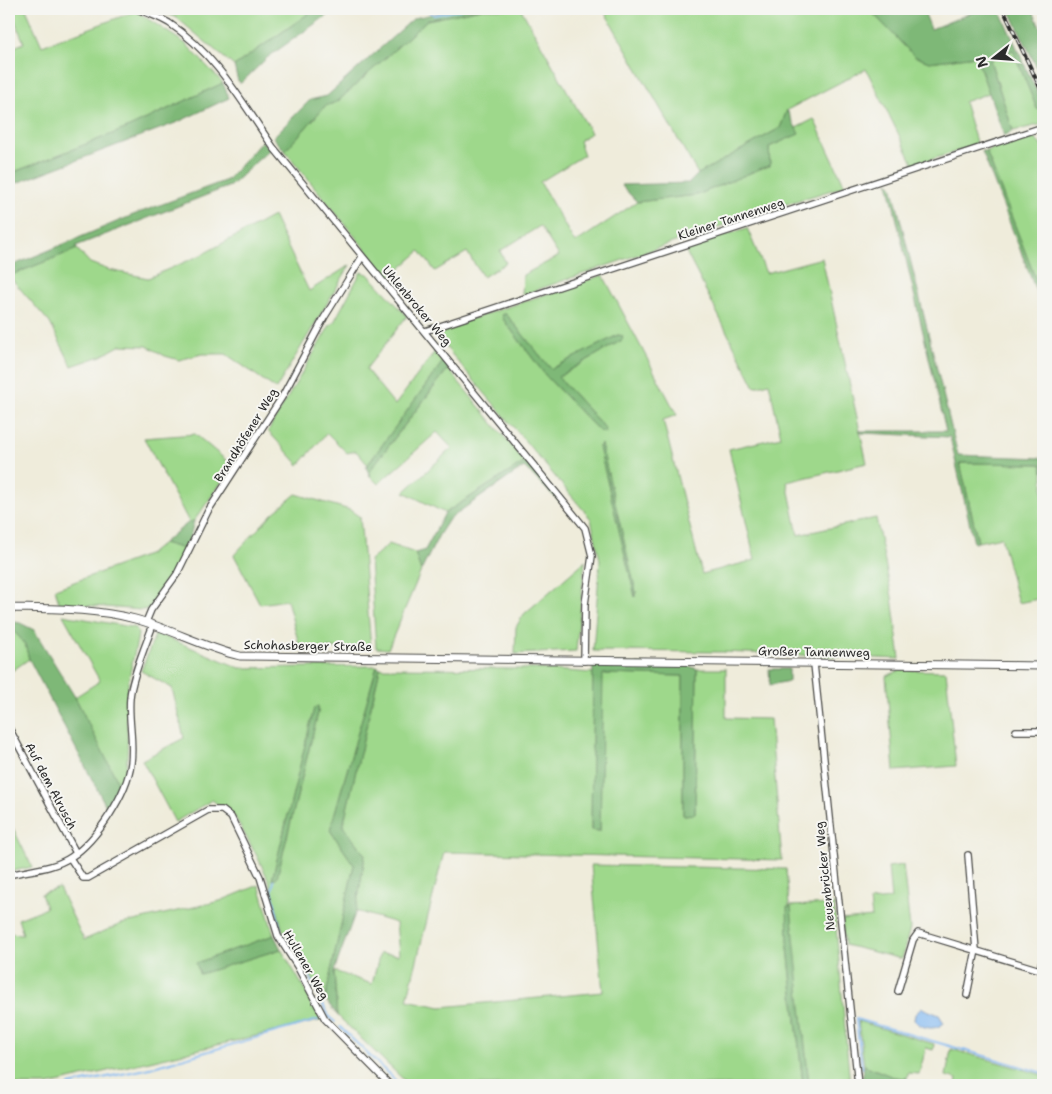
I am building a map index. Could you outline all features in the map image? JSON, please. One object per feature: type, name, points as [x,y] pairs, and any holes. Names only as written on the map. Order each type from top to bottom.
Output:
[{"type":"street","name":"Uhlenbroker Weg","points":[[137,9],[167,22],[206,54],[235,90],[273,147],[362,257],[425,330],[585,528],[592,556],[585,604],[584,661]]},
{"type":"street","name":"Kleiner Tannenweg","points":[[425,330],[1043,127]]},
{"type":"street","name":"Brandhöfener Weg","points":[[9,875],[58,863],[70,858],[107,817],[127,782],[132,762],[130,696],[151,610],[177,574],[208,511],[282,397],[324,318],[362,257]]},
{"type":"street","name":"Schohasberger Straße","points":[[9,608],[112,614],[149,624],[216,650],[240,656],[584,661]]},
{"type":"street","name":"Großer Tannenweg","points":[[584,661],[1043,666]]},
{"type":"street","name":"Neuenbrücker Weg","points":[[814,664],[858,1085]]},
{"type":"street","name":"Auf dem Alrusch","points":[[9,728],[76,853]]},
{"type":"street","points":[[1016,732],[1043,731]]},
{"type":"street","name":"Hullener Weg","points":[[70,858],[80,875],[83,878],[88,878],[208,810],[222,810],[231,817],[260,877],[278,936],[297,966],[325,1019],[390,1085]]},
{"type":"street","points":[[967,995],[976,950],[968,855]]},
{"type":"street","points":[[898,992],[913,940],[918,934],[1041,971],[1043,956]]},
{"type":"green space","points":[[26,9],[42,46],[136,11],[186,44],[223,83],[125,129],[9,174],[9,70],[11,69],[9,55],[13,53],[14,47],[24,43],[11,11]]},
{"type":"green space","points":[[152,9],[315,9],[234,66],[177,18]]},
{"type":"green space","points":[[315,9],[336,9],[268,57],[241,83],[238,81],[234,66]]},
{"type":"green space","points":[[456,9],[481,9],[427,20],[337,102],[325,106],[285,151],[273,137],[310,100],[327,96],[414,18]]},
{"type":"green space","points":[[481,9],[521,9],[591,133],[579,141],[584,155],[540,182],[575,243],[637,202],[697,195],[770,166],[769,147],[798,134],[796,128],[814,119],[845,186],[773,208],[522,295],[523,275],[559,256],[540,226],[500,251],[506,263],[483,277],[467,252],[435,271],[420,251],[389,278],[285,151],[325,106],[337,102],[427,20]]},
{"type":"green space","points":[[603,9],[869,9],[914,56],[929,62],[976,56],[989,93],[964,102],[977,145],[914,165],[866,69],[787,110],[780,128],[698,174]]},
{"type":"green space","points":[[869,9],[923,9],[931,29],[981,9],[999,9],[1043,105],[1043,111],[1037,109],[1013,50],[990,60],[1013,131],[1004,136],[976,56],[929,62],[914,56]]},
{"type":"green space","points":[[1009,9],[1032,9],[1043,33],[1043,81]]},
{"type":"green space","points":[[1013,50],[1037,109],[1043,111],[1043,124],[1013,131],[990,60]]},
{"type":"green space","points":[[223,83],[229,98],[178,122],[9,186],[9,174],[125,129]]},
{"type":"green space","points":[[787,110],[799,134],[769,147],[770,166],[697,195],[637,202],[621,185],[689,183],[698,174],[780,128]]},
{"type":"green space","points":[[1031,135],[1043,147],[1043,298],[986,151]]},
{"type":"green space","points":[[262,141],[270,149],[230,186],[76,246],[77,249],[9,276],[9,267],[133,215],[227,180]]},
{"type":"green space","points":[[982,151],[986,151],[1043,298],[1043,309]]},
{"type":"green space","points":[[888,182],[892,185],[958,455],[1043,458],[1043,472],[1041,464],[960,463],[978,542],[974,543],[950,437],[862,433],[859,431],[946,431]]},
{"type":"green space","points":[[273,216],[309,291],[350,265],[276,389],[226,354],[202,354],[179,360],[165,356],[147,346],[121,345],[101,356],[72,366],[50,323],[9,276],[77,249],[90,263],[109,270],[148,278],[201,255]]},
{"type":"green space","points":[[747,228],[766,273],[822,258],[867,463],[787,482],[798,535],[876,518],[892,597],[900,659],[722,652],[593,651],[600,560],[591,519],[433,332],[603,275],[677,415],[663,420],[702,574],[755,560],[729,449],[781,437],[769,383],[755,387],[684,248]],"holes":[[[503,314],[506,314],[551,369],[618,335],[623,336],[622,340],[558,377],[604,427],[605,432],[599,431],[546,376],[503,319]],[[601,444],[636,592],[635,596],[599,447]]]},
{"type":"green space","points":[[361,272],[368,274],[407,316],[366,369],[395,405],[436,350],[444,360],[368,465],[356,451],[347,453],[327,433],[299,465],[268,431],[330,325],[334,322]]},
{"type":"green space","points":[[502,314],[506,314],[551,369],[618,335],[623,336],[622,340],[558,377],[604,427],[606,433],[599,431],[546,376],[503,319]]},
{"type":"green space","points":[[444,360],[450,366],[371,469],[370,476],[366,467]]},
{"type":"green space","points":[[448,369],[525,462],[445,513],[404,492],[452,448],[437,432],[378,484],[370,476],[371,469]]},
{"type":"green space","points":[[195,434],[233,466],[194,521],[189,522],[144,438]]},
{"type":"green space","points":[[601,444],[636,592],[635,597],[599,447]]},
{"type":"green space","points":[[525,462],[531,462],[568,510],[524,467],[450,518],[421,571],[415,553],[425,550],[445,513]]},
{"type":"green space","points":[[960,463],[1041,464],[1043,472],[1043,614],[1041,615],[1038,599],[1018,603],[1001,537],[978,542]]},
{"type":"green space","points":[[296,494],[350,510],[360,517],[371,648],[300,648],[287,600],[260,604],[234,555],[272,514]]},
{"type":"green space","points":[[194,521],[187,550],[163,543],[189,522]]},
{"type":"green space","points":[[163,543],[187,550],[149,609],[141,610],[59,603],[55,589],[150,554]]},
{"type":"green space","points":[[389,544],[415,553],[421,571],[388,649],[376,648],[370,560]]},
{"type":"green space","points":[[585,561],[576,651],[515,654],[516,627],[524,614]]},
{"type":"green space","points":[[63,615],[136,628],[138,634],[126,706],[128,742],[126,766],[124,776],[119,785],[75,697],[100,681]]},
{"type":"green space","points":[[9,621],[20,623],[34,630],[75,697],[119,784],[124,779],[107,808],[29,659],[25,644],[15,632],[9,633]]},
{"type":"green space","points":[[15,632],[25,644],[29,659],[9,673],[9,633]]},
{"type":"green space","points":[[156,633],[240,668],[377,666],[330,830],[354,865],[325,999],[282,928],[269,881],[235,817],[212,800],[175,822],[142,760],[184,738],[172,688],[141,671]],"holes":[[[318,706],[318,713],[277,877],[272,880],[314,709]]]},
{"type":"green space","points":[[593,663],[689,666],[697,669],[695,814],[683,815],[683,676],[603,674],[600,831],[591,830]]},
{"type":"green space","points":[[377,666],[380,668],[343,826],[365,855],[356,911],[334,971],[337,1015],[325,999],[354,865],[330,830]]},
{"type":"green space","points":[[380,668],[540,669],[593,673],[591,830],[600,831],[602,674],[683,676],[683,815],[695,814],[697,669],[726,669],[726,718],[770,719],[782,860],[444,852],[407,1000],[441,1007],[603,992],[591,865],[786,869],[789,906],[834,904],[850,1085],[809,1085],[790,907],[788,948],[803,1085],[409,1085],[337,1015],[334,971],[372,984],[380,953],[399,955],[396,923],[356,911],[365,855],[343,826]]},
{"type":"green space","points":[[769,669],[789,669],[789,681],[770,685]]},
{"type":"green space","points":[[901,670],[946,671],[956,766],[894,771],[886,676]]},
{"type":"green space","points":[[318,706],[318,713],[277,877],[272,880],[314,708]]},
{"type":"green space","points":[[9,820],[32,867],[9,872]]},
{"type":"green space","points":[[903,865],[910,928],[902,959],[845,945],[842,920],[872,917],[870,901],[891,899],[888,867]]},
{"type":"green space","points":[[259,885],[274,935],[197,963],[199,974],[281,949],[323,1020],[48,1085],[9,1085],[9,933],[23,934],[18,919],[46,908],[41,894],[59,888],[84,940],[121,924],[220,901]]},
{"type":"green space","points":[[787,907],[791,907],[809,1085],[803,1084],[788,948]]},
{"type":"green space","points":[[274,935],[281,949],[200,974],[196,963]]},
{"type":"green space","points":[[858,1021],[934,1044],[933,1050],[926,1048],[919,1074],[908,1073],[907,1078],[893,1077],[864,1065]]},
{"type":"green space","points":[[951,1049],[1043,1075],[1043,1085],[956,1085],[957,1079],[946,1076]]},
{"type":"green space","points":[[864,1065],[893,1077],[907,1078],[905,1085],[862,1084]]},
{"type":"water","points":[[922,1008],[939,1015],[944,1023],[937,1027],[929,1028],[917,1023],[914,1020],[915,1014]]},
{"type":"waterway","points":[[426,9],[434,15],[462,9]]},
{"type":"waterway","points":[[274,881],[272,890],[281,934],[302,962],[329,1017],[335,1022]]},
{"type":"waterway","points":[[862,1068],[856,1019],[1043,1073]]},
{"type":"waterway","points":[[69,1085],[146,1069],[318,1020]]},
{"type":"waterway","points":[[340,1027],[400,1085]]},
{"type":"railway","points":[[1003,9],[1043,94]]}]
